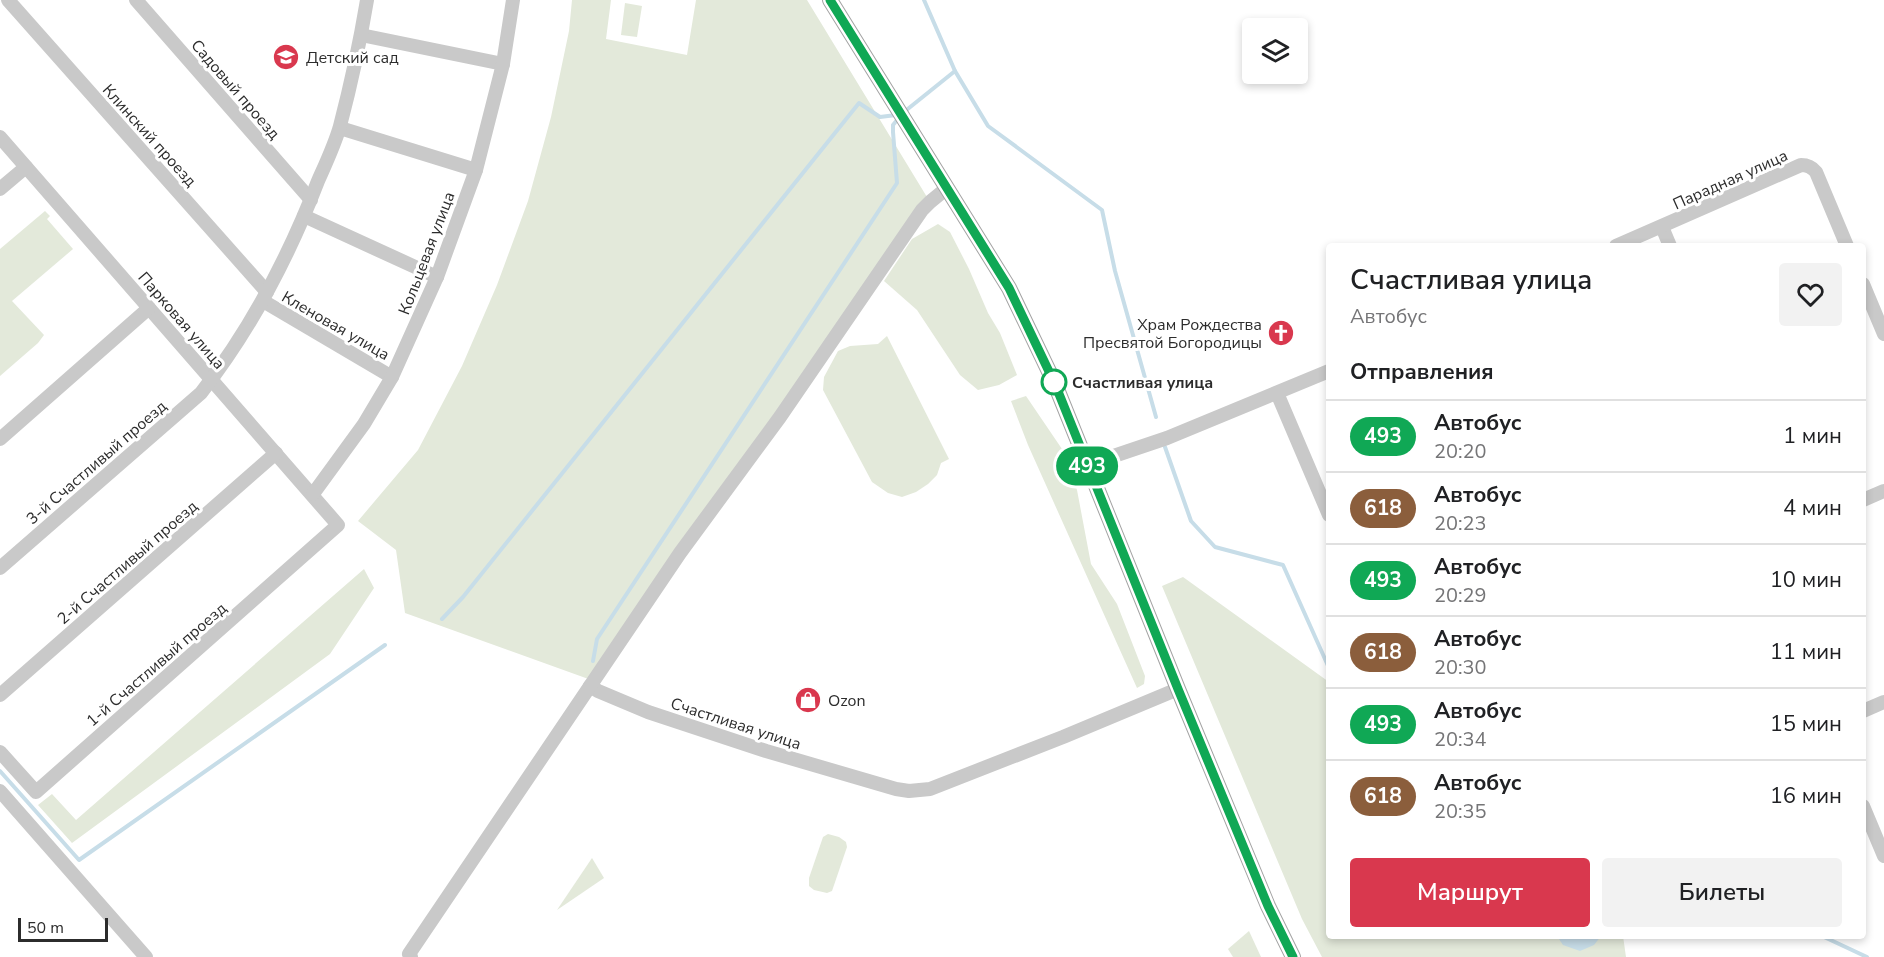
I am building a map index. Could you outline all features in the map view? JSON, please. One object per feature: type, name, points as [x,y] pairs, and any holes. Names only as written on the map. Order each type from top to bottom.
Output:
[{"type":"main road","points":[[830,0],[1009,288],[1055,384],[1268,906],[1293,957]]},
{"type":"street","name":"Клинский проезд","points":[[8,0],[265,297]]},
{"type":"street","name":"Садовый проезд","points":[[136,0],[311,200]]},
{"type":"street","name":"Кленовая улица","points":[[212,378],[265,297],[311,200],[340,128],[367,0]]},
{"type":"street","name":"Кольцевая улица","points":[[313,494],[364,424],[392,377],[437,277],[476,170],[503,64],[513,0]]},
{"type":"street","points":[[361,35],[503,64]]},
{"type":"street","points":[[340,128],[476,170]]},
{"type":"street","name":"Парковая улица","points":[[0,137],[339,525]]},
{"type":"street","name":"Парадная улица","points":[[1623,243],[1801,165],[1811,167],[1816,172],[1846,243]]},
{"type":"street","points":[[0,189],[26,166]]},
{"type":"street","points":[[409,956],[680,552],[780,417],[922,210],[947,188]]},
{"type":"street","points":[[304,216],[437,277]]},
{"type":"street","points":[[1662,227],[1669,243]]},
{"type":"street","points":[[1866,291],[1884,334]]},
{"type":"street","name":"Кленовая улица","points":[[265,297],[392,377]]},
{"type":"street","points":[[0,440],[149,308]]},
{"type":"street","points":[[1087,465],[1167,438],[1326,372]]},
{"type":"street","name":"3-й Счастливый проезд","points":[[0,568],[201,393],[212,378]]},
{"type":"street","points":[[1277,393],[1326,508]]},
{"type":"street","name":"2-й Счастливый проезд","points":[[0,695],[276,453]]},
{"type":"street","points":[[1866,499],[1884,491]]},
{"type":"street","name":"1-й Счастливый проезд","points":[[0,752],[36,792],[339,525]]},
{"type":"street","name":"Счастливая улица","points":[[590,686],[648,711],[749,746],[909,791],[930,789],[1126,712],[1178,689]]},
{"type":"street","points":[[1866,710],[1884,702]]},
{"type":"street","points":[[0,791],[146,957]]},
{"type":"street","points":[[1866,813],[1884,856]]},
{"type":"green space","points":[[572,0],[611,0],[606,39],[687,55],[696,0],[807,0],[930,202],[594,681],[405,613],[396,550],[358,521],[418,450],[462,366],[497,285],[528,201],[551,117],[569,31]]},
{"type":"green space","points":[[625,3],[642,6],[637,37],[621,35]]},
{"type":"green space","points":[[45,211],[50,216],[47,219],[73,249],[12,301],[44,335],[0,376],[0,249]]},
{"type":"green space","points":[[938,224],[950,232],[988,313],[1000,333],[1017,375],[999,385],[978,390],[960,375],[917,310],[884,281],[912,239]]},
{"type":"green space","points":[[887,336],[949,459],[941,463],[937,475],[928,484],[902,497],[888,493],[872,482],[823,390],[824,377],[838,351],[850,346],[878,344]]},
{"type":"green space","points":[[1026,396],[1062,449],[1077,490],[1091,564],[1117,604],[1145,676],[1144,684],[1137,688],[1028,445],[1011,401]]},
{"type":"green space","points":[[364,569],[374,588],[330,654],[72,843],[38,805],[52,794],[76,820]]},
{"type":"green space","points":[[1183,577],[1326,680],[1326,939],[1623,939],[1626,957],[1322,957],[1302,919],[1162,586]]},
{"type":"green space","points":[[828,834],[839,837],[846,842],[847,847],[832,891],[827,893],[814,890],[809,886],[809,878],[823,837]]},
{"type":"green space","points":[[592,858],[604,878],[557,910]]},
{"type":"green space","points":[[1249,931],[1261,957],[1233,957],[1228,949]]},
{"type":"water","points":[[1559,939],[1599,939],[1594,945],[1580,951],[1563,945]]},
{"type":"waterway","points":[[924,0],[955,71],[988,126],[1102,210],[1115,271],[1156,417]]},
{"type":"waterway","points":[[904,112],[955,71]]},
{"type":"waterway","points":[[442,619],[463,597],[859,103],[880,117],[896,115]]},
{"type":"waterway","points":[[593,661],[597,639],[897,183],[893,132],[893,125],[897,120]]},
{"type":"waterway","points":[[1165,447],[1191,521],[1215,547],[1283,565],[1326,661]]},
{"type":"waterway","points":[[0,771],[79,860],[385,645]]},
{"type":"waterway","points":[[1828,939],[1867,957]]},
{"type":"bus line","name":"493","points":[[830,0],[1009,288],[1055,384],[1268,906],[1293,957]]},
{"type":"place","name":"Детский сад","points":[[286,57]]},
{"type":"place","name":"Храм Рождества Пресвятой Богородицы","points":[[1281,333]]},
{"type":"place","name":"Счастливая улица","points":[[1054,382]]},
{"type":"place","name":"Ozon","points":[[808,700]]}]
